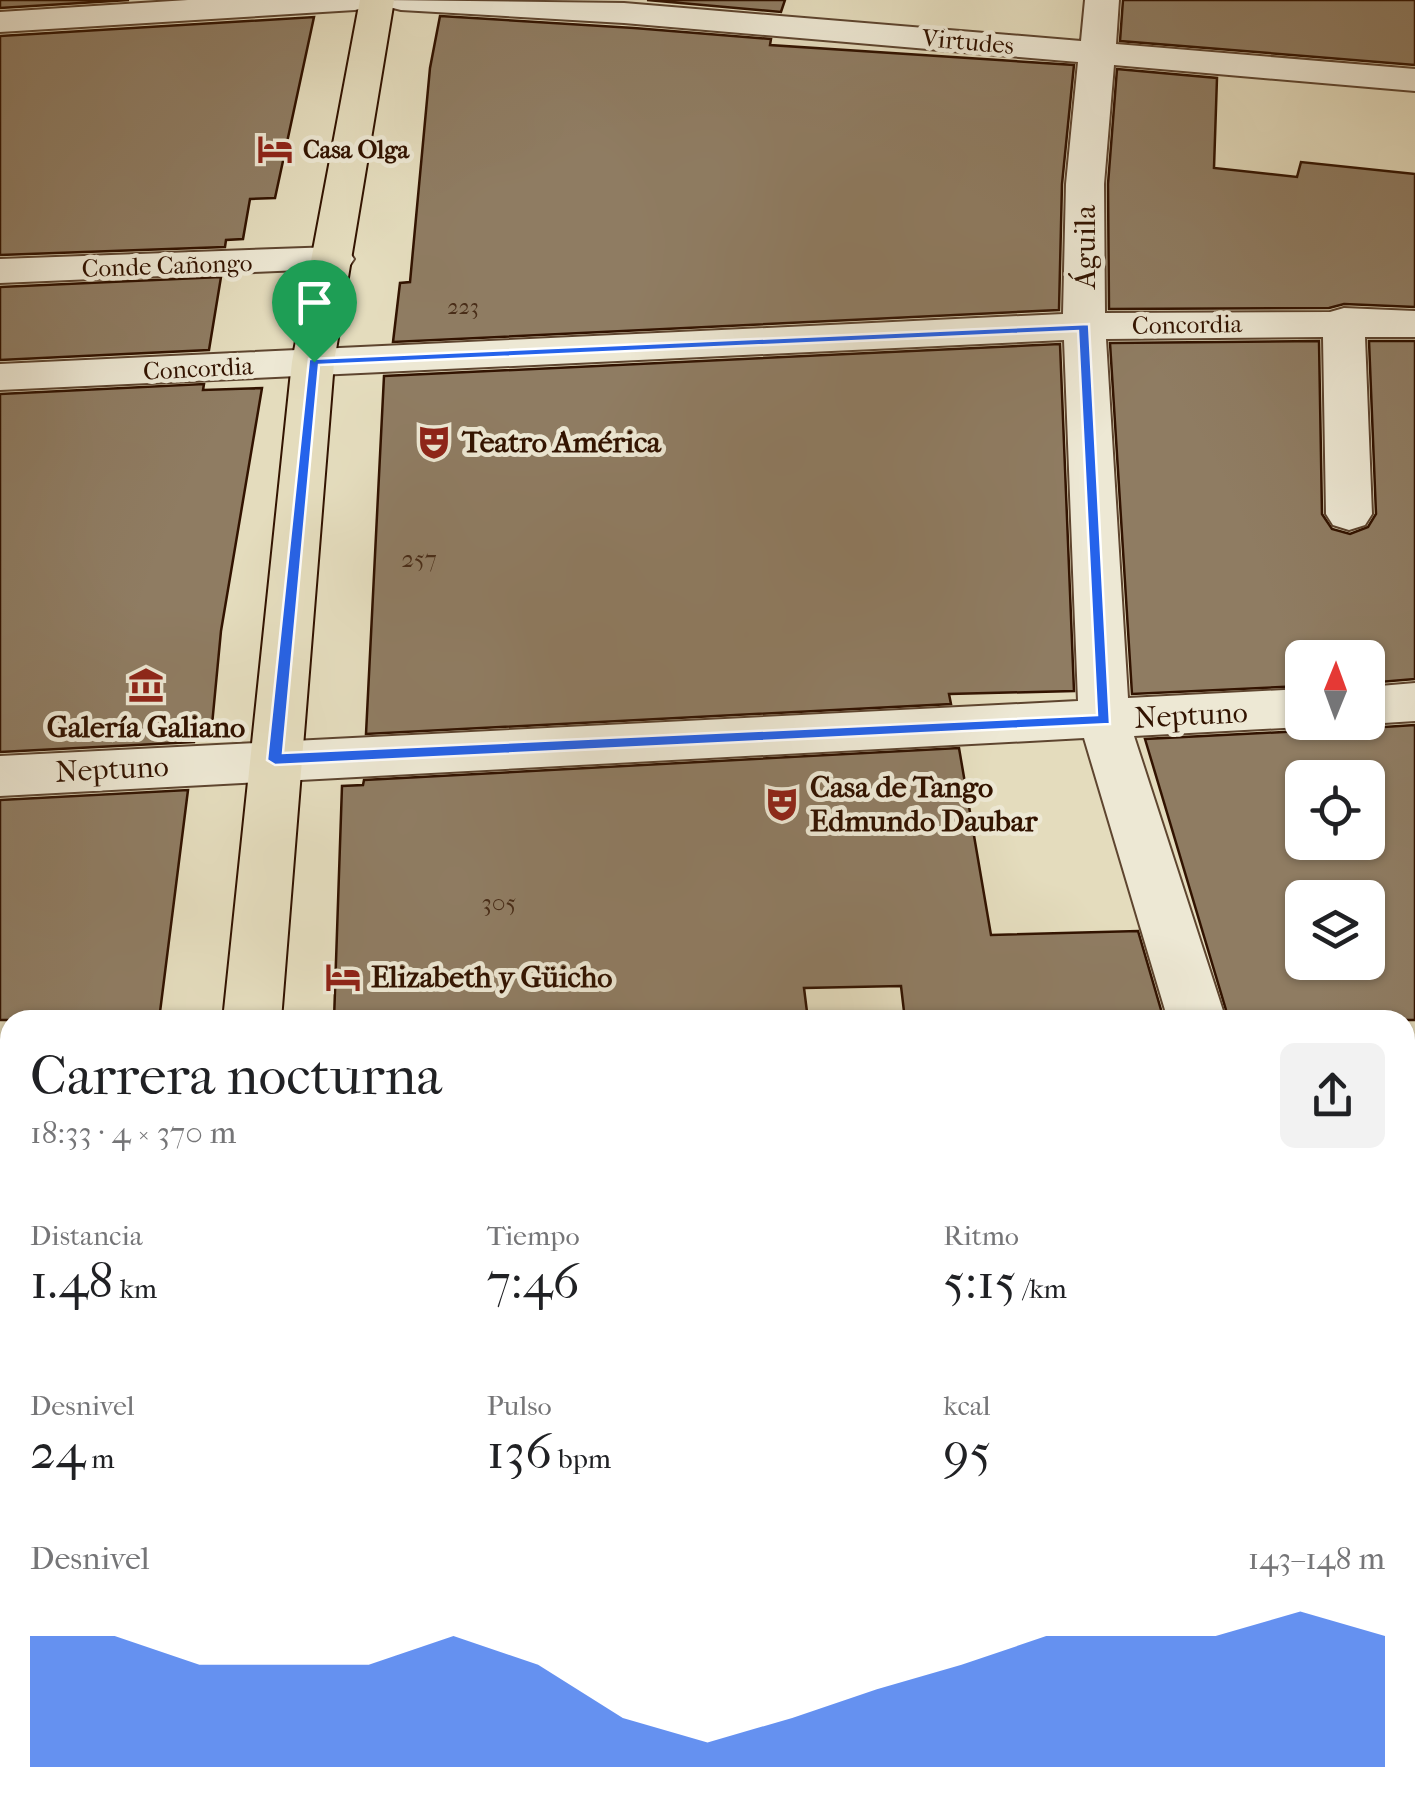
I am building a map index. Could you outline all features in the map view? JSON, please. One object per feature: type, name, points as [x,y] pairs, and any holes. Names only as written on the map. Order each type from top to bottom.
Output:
[{"type":"main road","points":[[253,1010],[314,362],[377,0]]},
{"type":"street","points":[[0,22],[355,0]]},
{"type":"street","name":"Virtudes","points":[[401,0],[802,14],[1100,51],[1415,80]]},
{"type":"street","name":"Águila","points":[[1102,0],[1085,184],[1084,326],[1104,720],[1194,1010]]},
{"type":"street","name":"Conde Cañongo","points":[[0,271],[334,258]]},
{"type":"street","points":[[1344,321],[1349,514]]},
{"type":"street","name":"Concordia","points":[[0,377],[1084,326],[1344,321],[1415,324]]},
{"type":"street","points":[[1385,703],[1415,702]]},
{"type":"street","name":"Neptuno","points":[[0,776],[1285,709]]},
{"type":"building","points":[[0,0],[129,0],[0,8]]},
{"type":"building","points":[[647,0],[785,0],[781,12]]},
{"type":"building","points":[[1123,0],[1415,0],[1415,65],[1120,41]]},
{"type":"building","points":[[440,16],[771,39],[770,45],[1074,65],[1062,184],[1059,310],[393,342],[400,283],[410,282],[430,68]]},
{"type":"building","points":[[314,17],[275,198],[250,199],[243,239],[226,240],[225,247],[0,255],[0,36]]},
{"type":"building","points":[[1117,69],[1217,78],[1214,168],[1297,177],[1301,162],[1415,174],[1415,307],[1344,304],[1329,308],[1109,309],[1108,184]]},
{"type":"building","points":[[221,277],[209,350],[0,360],[0,287]]},
{"type":"building","points":[[1319,341],[1322,514],[1332,529],[1350,534],[1368,527],[1376,514],[1369,341],[1415,341],[1415,679],[1385,682],[1385,640],[1285,640],[1285,687],[1132,694],[1110,343]]},
{"type":"building","points":[[1060,344],[1074,691],[949,694],[951,704],[366,734],[384,376]]},
{"type":"building","points":[[204,384],[203,390],[262,388],[221,631],[212,725],[196,726],[194,742],[0,752],[0,394]]},
{"type":"building","points":[[1415,725],[1415,1010],[1226,1010],[1145,739],[1285,732],[1285,740],[1385,740],[1385,727]]},
{"type":"building","points":[[959,748],[991,935],[1138,931],[1161,1010],[904,1010],[901,986],[804,988],[807,1010],[334,1010],[342,786],[363,785],[364,780]]},
{"type":"building","points":[[188,790],[160,1010],[0,1010],[0,800]]},
{"type":"place","name":"Casa Olga","points":[[275,149]]},
{"type":"place","name":"Teatro América","points":[[434,442]]},
{"type":"place","name":"Galería Galiano","points":[[146,685]]},
{"type":"place","name":"Casa de Tango Edmundo Daubar","points":[[782,804]]},
{"type":"place","name":"Elizabeth y Güicho","points":[[343,977]]},
{"type":"route","points":[[1084,326],[1104,720],[275,760],[314,362],[1084,326]]}]
